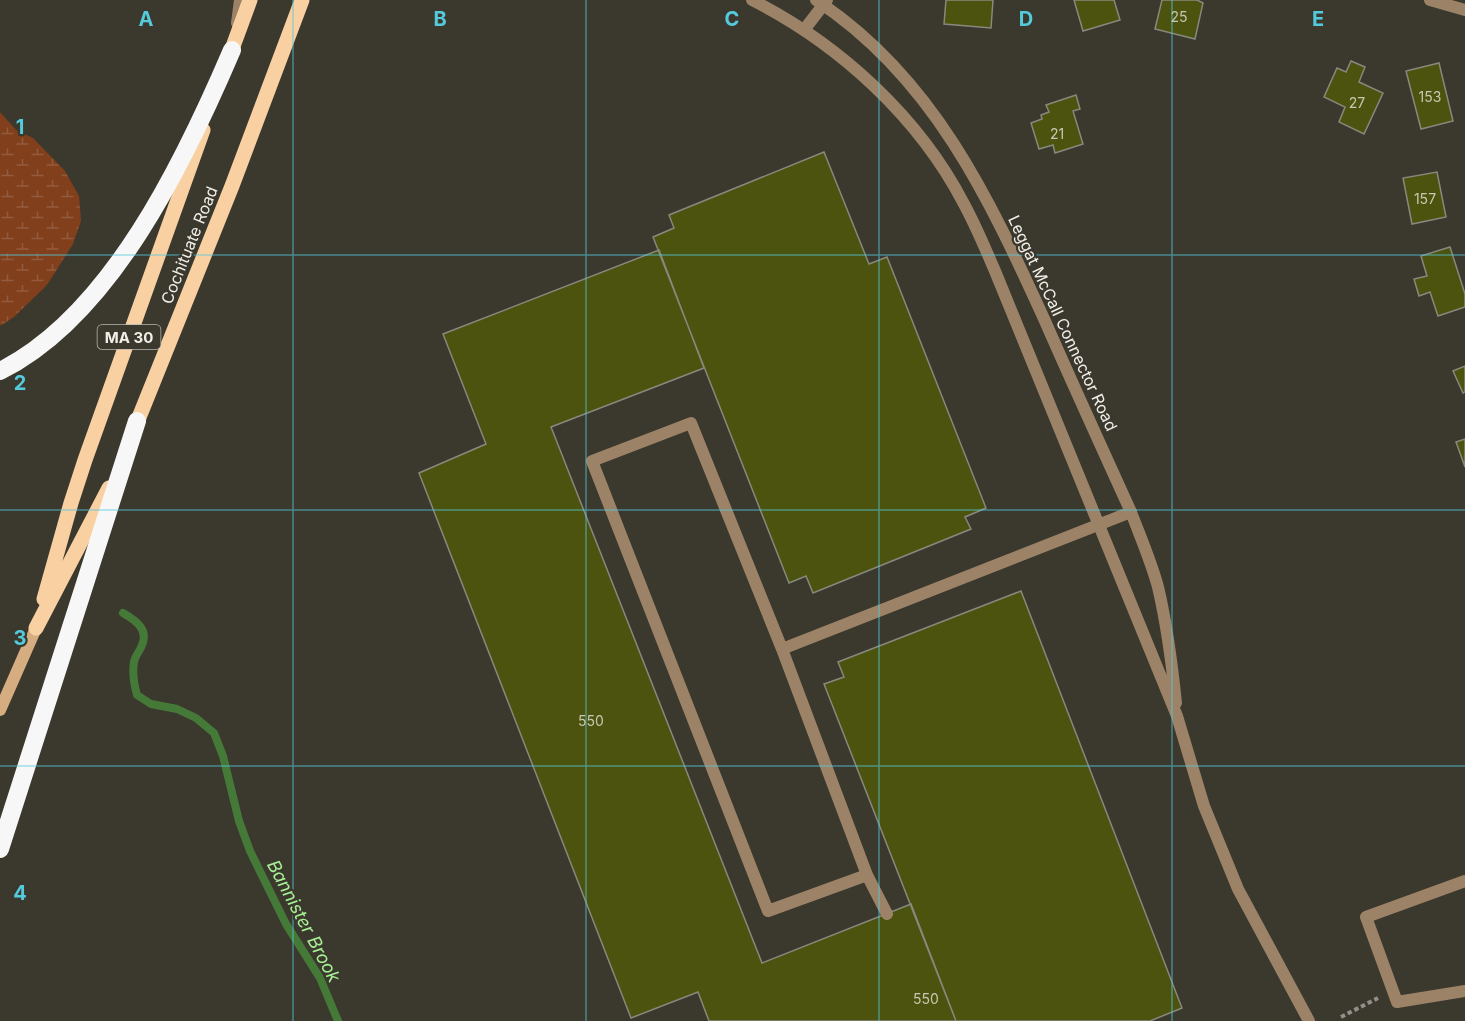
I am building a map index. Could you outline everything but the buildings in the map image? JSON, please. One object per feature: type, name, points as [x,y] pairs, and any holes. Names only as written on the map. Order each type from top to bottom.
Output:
[{"type":"highway","points":[[0,371],[34,351],[60,331],[85,306],[112,271],[139,231],[174,170],[200,122],[232,50]]},
{"type":"highway","points":[[0,849],[137,422]]},
{"type":"main road","name":"Cochituate Road","points":[[36,628],[65,522],[85,460],[250,0]]},
{"type":"main road","name":"Cochituate Road","points":[[0,710],[36,628],[100,506],[137,422],[239,167],[302,0]]},
{"type":"street","points":[[232,50],[240,0]]},
{"type":"street","name":"Leggat McCall Connector Road","points":[[752,0],[804,30],[837,54],[886,99],[928,148],[964,202],[995,271],[1177,716],[1204,806],[1238,889],[1309,1021]]},
{"type":"street","points":[[1430,0],[1465,10]]},
{"type":"street","points":[[804,30],[822,2]]},
{"type":"street","name":"Leggat McCall Connector Road","points":[[822,2],[850,24],[896,68],[939,119],[962,155],[1010,245],[1131,512],[1157,585],[1171,657],[1177,716]]},
{"type":"street","points":[[867,875],[768,911],[592,461],[690,423],[782,649],[867,875],[887,914]]},
{"type":"street","points":[[782,649],[1131,512]]},
{"type":"street","points":[[1465,881],[1366,917],[1397,1002],[1465,991]]},
{"type":"path","points":[[1341,1017],[1362,1004]]},
{"type":"green space","points":[[0,112],[16,130],[33,138],[65,171],[79,196],[81,221],[73,244],[47,285],[14,317],[0,326]]},
{"type":"waterway","name":"Bannister Brook","points":[[123,613],[136,622],[144,634],[133,666],[137,695],[151,704],[177,709],[196,718],[214,733],[223,756],[239,821],[250,851],[286,924],[320,978],[338,1021]]}]
